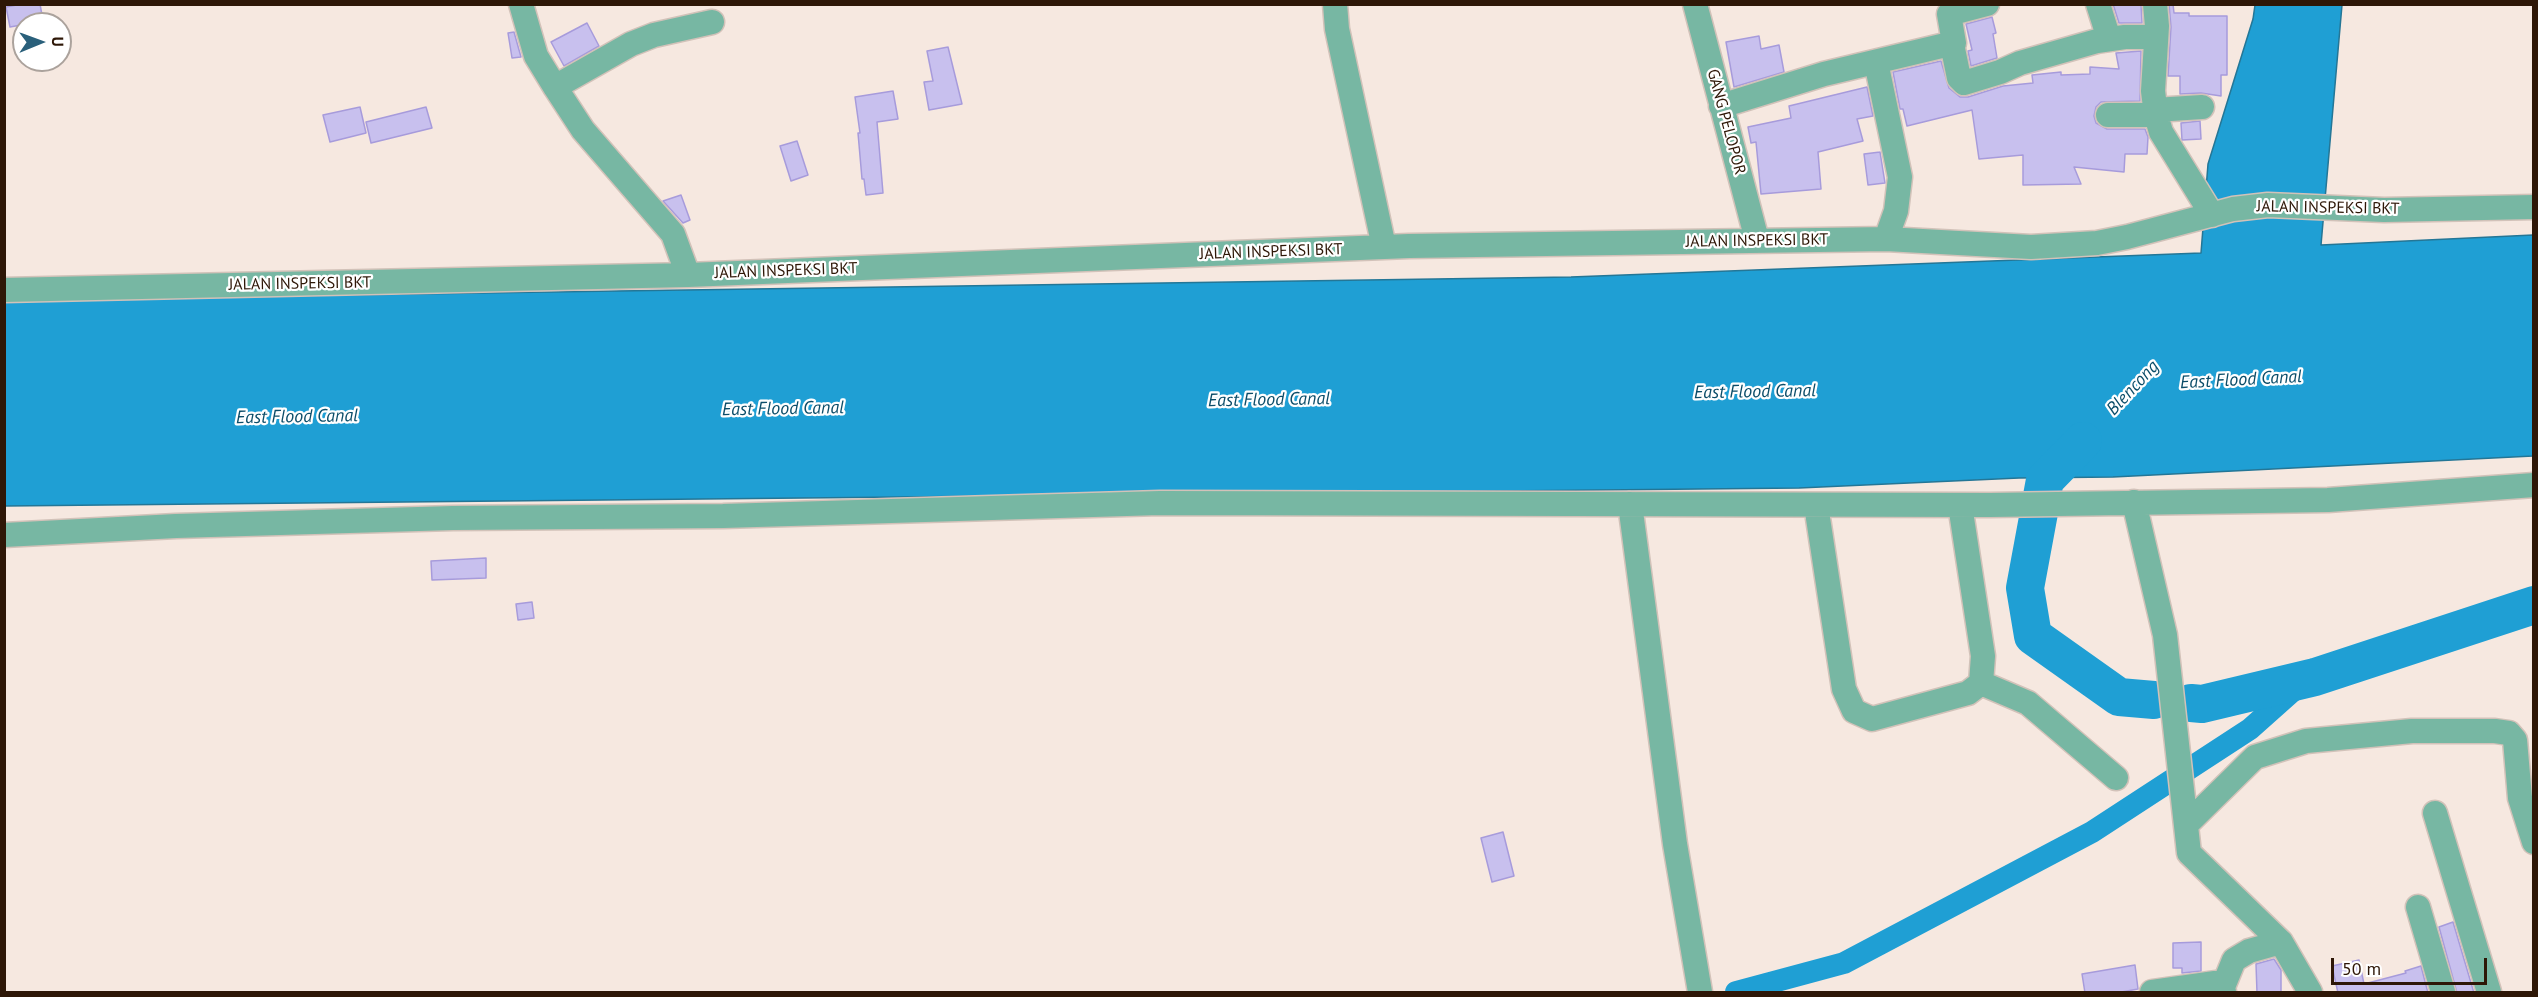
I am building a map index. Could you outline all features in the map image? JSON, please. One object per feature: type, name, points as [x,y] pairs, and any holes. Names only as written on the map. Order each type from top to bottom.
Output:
[{"type":"street","points":[[521,4],[536,56],[555,87],[583,130],[673,234],[688,275]]},
{"type":"street","points":[[1335,4],[1337,29],[1384,247]]},
{"type":"street","name":"GANG PELOPOR","points":[[1695,4],[1757,240]]},
{"type":"street","points":[[1987,4],[1949,14],[1959,78],[1964,83],[2020,63],[2109,39],[2156,37]]},
{"type":"street","points":[[2098,4],[2109,39]]},
{"type":"street","points":[[2155,4],[2156,37],[2152,91],[2161,132],[2212,214]]},
{"type":"street","points":[[555,87],[631,44],[654,35],[712,22]]},
{"type":"street","points":[[1721,106],[1824,74],[1952,44]]},
{"type":"street","points":[[1876,62],[1900,177],[1896,211],[1886,239]]},
{"type":"street","points":[[2108,116],[2202,107]]},
{"type":"street","name":"JALAN INSPEKSI BKT","points":[[4,290],[688,275],[1384,247],[1886,239],[2031,247],[2097,243],[2212,214],[2268,205],[2384,210],[2534,207]]},
{"type":"street","points":[[4,535],[176,526],[429,518],[723,516],[1160,503],[1990,505],[2328,500],[2534,484]]},
{"type":"street","points":[[2123,502],[2165,635],[2189,853],[2281,942],[2310,993]]},
{"type":"street","points":[[1630,504],[1675,844],[1700,989]]},
{"type":"street","points":[[1816,505],[1844,689],[1854,711],[1872,719],[1968,693],[1981,683],[1983,656],[1960,505]]},
{"type":"street","points":[[1981,683],[2028,703],[2116,778]]},
{"type":"street","points":[[2186,825],[2255,757],[2306,741],[2412,730],[2495,731],[2509,733],[2515,740],[2520,798],[2534,842]]},
{"type":"street","points":[[2435,813],[2489,993]]},
{"type":"street","points":[[2418,907],[2443,993]]},
{"type":"street","points":[[2152,993],[2215,983],[2224,990],[2234,960],[2249,951],[2281,942]]},
{"type":"water","name":"East Flood Canal","points":[[2255,5],[2342,5],[2321,245],[2533,235],[2533,456],[2113,477],[2019,478],[1799,488],[5,506],[4,300],[1571,277],[2201,253],[2208,164],[2253,19]]},
{"type":"building","points":[[40,4],[41,12],[12,12],[12,27],[10,27],[6,7]]},
{"type":"building","points":[[2113,4],[2141,4],[2142,23],[2119,23]]},
{"type":"building","points":[[2169,4],[2173,4],[2174,13],[2189,13],[2189,16],[2227,16],[2227,75],[2221,75],[2221,96],[2201,93],[2180,94],[2180,76],[2168,76],[2171,27]]},
{"type":"building","points":[[1992,17],[1996,33],[1993,34],[1997,58],[1971,66],[1968,51],[1972,50],[1966,24]]},
{"type":"building","points":[[587,23],[599,46],[564,66],[551,42]]},
{"type":"building","points":[[514,32],[521,57],[512,58],[508,33]]},
{"type":"building","points":[[1759,36],[1761,49],[1779,45],[1784,72],[1734,87],[1726,42]]},
{"type":"building","points":[[948,47],[962,104],[929,110],[924,82],[933,81],[927,51]]},
{"type":"building","points":[[2141,51],[2140,101],[2101,102],[2096,107],[2094,116],[2096,123],[2107,129],[2145,129],[2148,137],[2147,154],[2125,154],[2124,172],[2074,167],[2081,184],[2023,185],[2023,155],[1979,159],[1972,110],[1907,126],[1903,109],[1900,109],[1893,72],[1941,61],[1949,88],[1960,97],[1968,97],[2003,86],[2033,83],[2032,75],[2061,72],[2061,75],[2090,74],[2090,67],[2119,69],[2116,53]]},
{"type":"building","points":[[1867,87],[1873,116],[1857,119],[1863,141],[1818,152],[1821,189],[1761,194],[1756,142],[1751,143],[1748,127],[1791,118],[1789,106]]},
{"type":"building","points":[[893,91],[898,119],[877,122],[883,193],[866,195],[864,179],[862,179],[858,133],[860,133],[855,97]]},
{"type":"building","points":[[360,107],[366,133],[330,142],[323,115]]},
{"type":"building","points":[[426,107],[432,128],[371,143],[366,122]]},
{"type":"building","points":[[2200,121],[2201,139],[2182,140],[2181,123]]},
{"type":"building","points":[[797,141],[808,175],[791,181],[780,146]]},
{"type":"building","points":[[1880,152],[1885,183],[1868,185],[1864,154]]},
{"type":"building","points":[[681,195],[690,220],[683,223],[663,201]]},
{"type":"building","points":[[486,558],[486,578],[432,580],[431,561]]},
{"type":"building","points":[[532,602],[534,618],[518,620],[516,604]]},
{"type":"building","points":[[1503,832],[1514,876],[1492,882],[1481,838]]},
{"type":"building","points":[[2453,922],[2474,993],[2457,993],[2439,927]]},
{"type":"building","points":[[2201,942],[2201,971],[2182,973],[2182,968],[2173,968],[2173,943]]},
{"type":"building","points":[[2274,959],[2281,970],[2281,993],[2257,993],[2256,964]]},
{"type":"building","points":[[2359,960],[2364,984],[2406,973],[2405,971],[2421,966],[2428,993],[2338,993],[2332,966]]},
{"type":"building","points":[[2135,965],[2138,989],[2116,993],[2085,993],[2082,974]]},
{"type":"waterway","name":"Blencong","points":[[2083,441],[2045,480],[2025,588],[2033,636],[2119,697],[2154,700]]},
{"type":"waterway","name":"Blencong","points":[[2191,703],[2202,704],[2315,677],[2534,605]]},
{"type":"waterway","points":[[1736,992],[1844,963],[2092,832],[2250,729],[2305,680]]}]
